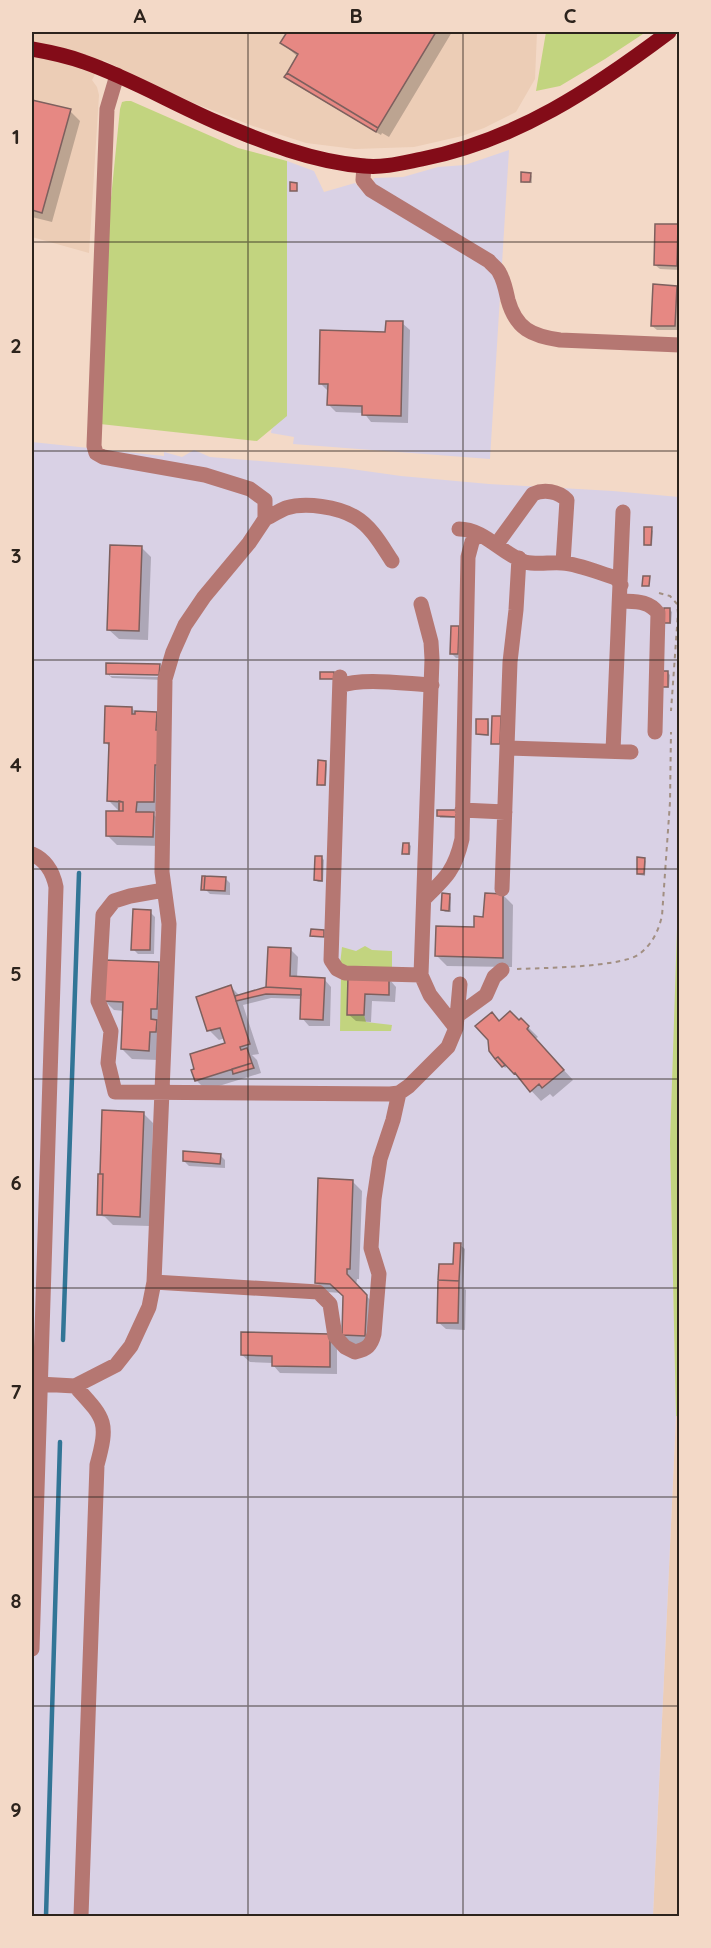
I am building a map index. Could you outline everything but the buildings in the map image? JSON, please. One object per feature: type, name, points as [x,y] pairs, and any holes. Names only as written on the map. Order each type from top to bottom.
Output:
[{"type":"main road","points":[[32,49],[82,61],[260,140],[331,162],[388,166],[471,147],[518,129],[588,89],[669,32]]},
{"type":"street","points":[[117,75],[107,109],[94,446],[96,453],[103,457],[205,475],[250,489],[266,500],[265,519]]},
{"type":"street","points":[[364,166],[363,180],[371,189],[489,261],[499,272],[511,312],[519,324],[530,333],[560,340],[680,345]]},
{"type":"street","points":[[496,545],[533,494],[555,492],[567,500],[563,563]]},
{"type":"street","points":[[39,1384],[75,1386],[116,1365],[131,1346],[149,1307],[154,1282],[170,924],[162,872],[165,679],[173,652],[185,625],[204,597],[249,543],[265,519],[286,508],[326,507],[356,518],[375,535],[392,561]]},
{"type":"street","points":[[614,752],[623,512]]},
{"type":"street","points":[[459,529],[467,529],[477,534],[525,562],[563,563],[616,578],[621,585]]},
{"type":"street","points":[[424,899],[446,878],[457,860],[462,839],[468,557],[477,534]]},
{"type":"street","points":[[502,889],[510,662],[519,558]]},
{"type":"street","points":[[620,601],[644,602],[658,613],[655,732]]},
{"type":"street","points":[[421,604],[430,642],[432,685],[421,975],[430,995],[457,1022]]},
{"type":"street","points":[[421,975],[345,973],[337,969],[331,960],[340,681],[432,685]]},
{"type":"street","points":[[508,748],[631,752]]},
{"type":"street","points":[[462,810],[505,812]]},
{"type":"street","points":[[32,1649],[39,1384],[36,1322],[56,887],[54,875],[35,856]]},
{"type":"street","points":[[165,890],[114,901],[103,915],[98,1001],[111,1031],[108,1063],[115,1092],[399,1093],[448,1047],[457,1022],[460,984]]},
{"type":"street","points":[[457,1022],[486,995],[494,977],[502,970]]},
{"type":"street","points":[[154,1282],[318,1292],[330,1304],[335,1336],[345,1347],[355,1352],[367,1349],[374,1334],[379,1274],[371,1248],[375,1191],[380,1159],[399,1093]]},
{"type":"street","points":[[75,1386],[104,1423],[104,1439],[97,1465],[81,1917]]},
{"type":"path","points":[[644,602],[650,595],[661,593],[670,596],[676,604],[678,613],[671,717]]},
{"type":"path","points":[[502,970],[620,962],[636,956],[648,946],[659,931],[670,802],[671,726]]},
{"type":"shaded area","points":[[32,32],[537,32],[535,79],[516,112],[484,128],[462,136],[414,147],[355,149],[306,143],[253,126],[191,102],[103,60],[92,80],[99,95],[89,253],[32,237]]},
{"type":"shaded area","points":[[509,150],[490,459],[293,444],[294,437],[271,433],[272,427],[287,415],[287,161],[314,171],[324,192],[355,183],[366,195],[371,189],[374,178],[403,177],[438,167],[465,165]]},
{"type":"shaded area","points":[[32,442],[164,456],[164,452],[182,457],[194,450],[210,457],[344,468],[401,476],[679,497],[680,868],[670,1143],[676,1416],[653,1916],[32,1916]]},
{"type":"shaded area","points":[[676,1416],[680,1417],[680,1916],[653,1916]]},
{"type":"green space","points":[[546,32],[646,32],[560,86],[536,91]]},
{"type":"green space","points":[[131,101],[238,148],[287,161],[287,416],[257,441],[100,424],[108,228],[120,109],[122,102]]},
{"type":"green space","points":[[679,868],[679,1417],[676,1416],[670,1143]]},
{"type":"green space","points":[[365,946],[372,950],[392,951],[392,970],[350,970],[340,964],[342,947],[356,951]]},
{"type":"green space","points":[[348,976],[347,1014],[364,1015],[366,1022],[392,1025],[391,1031],[340,1031],[341,977]]},
{"type":"waterway","points":[[63,1340],[79,873]]},
{"type":"waterway","points":[[46,1916],[60,1442]]}]
